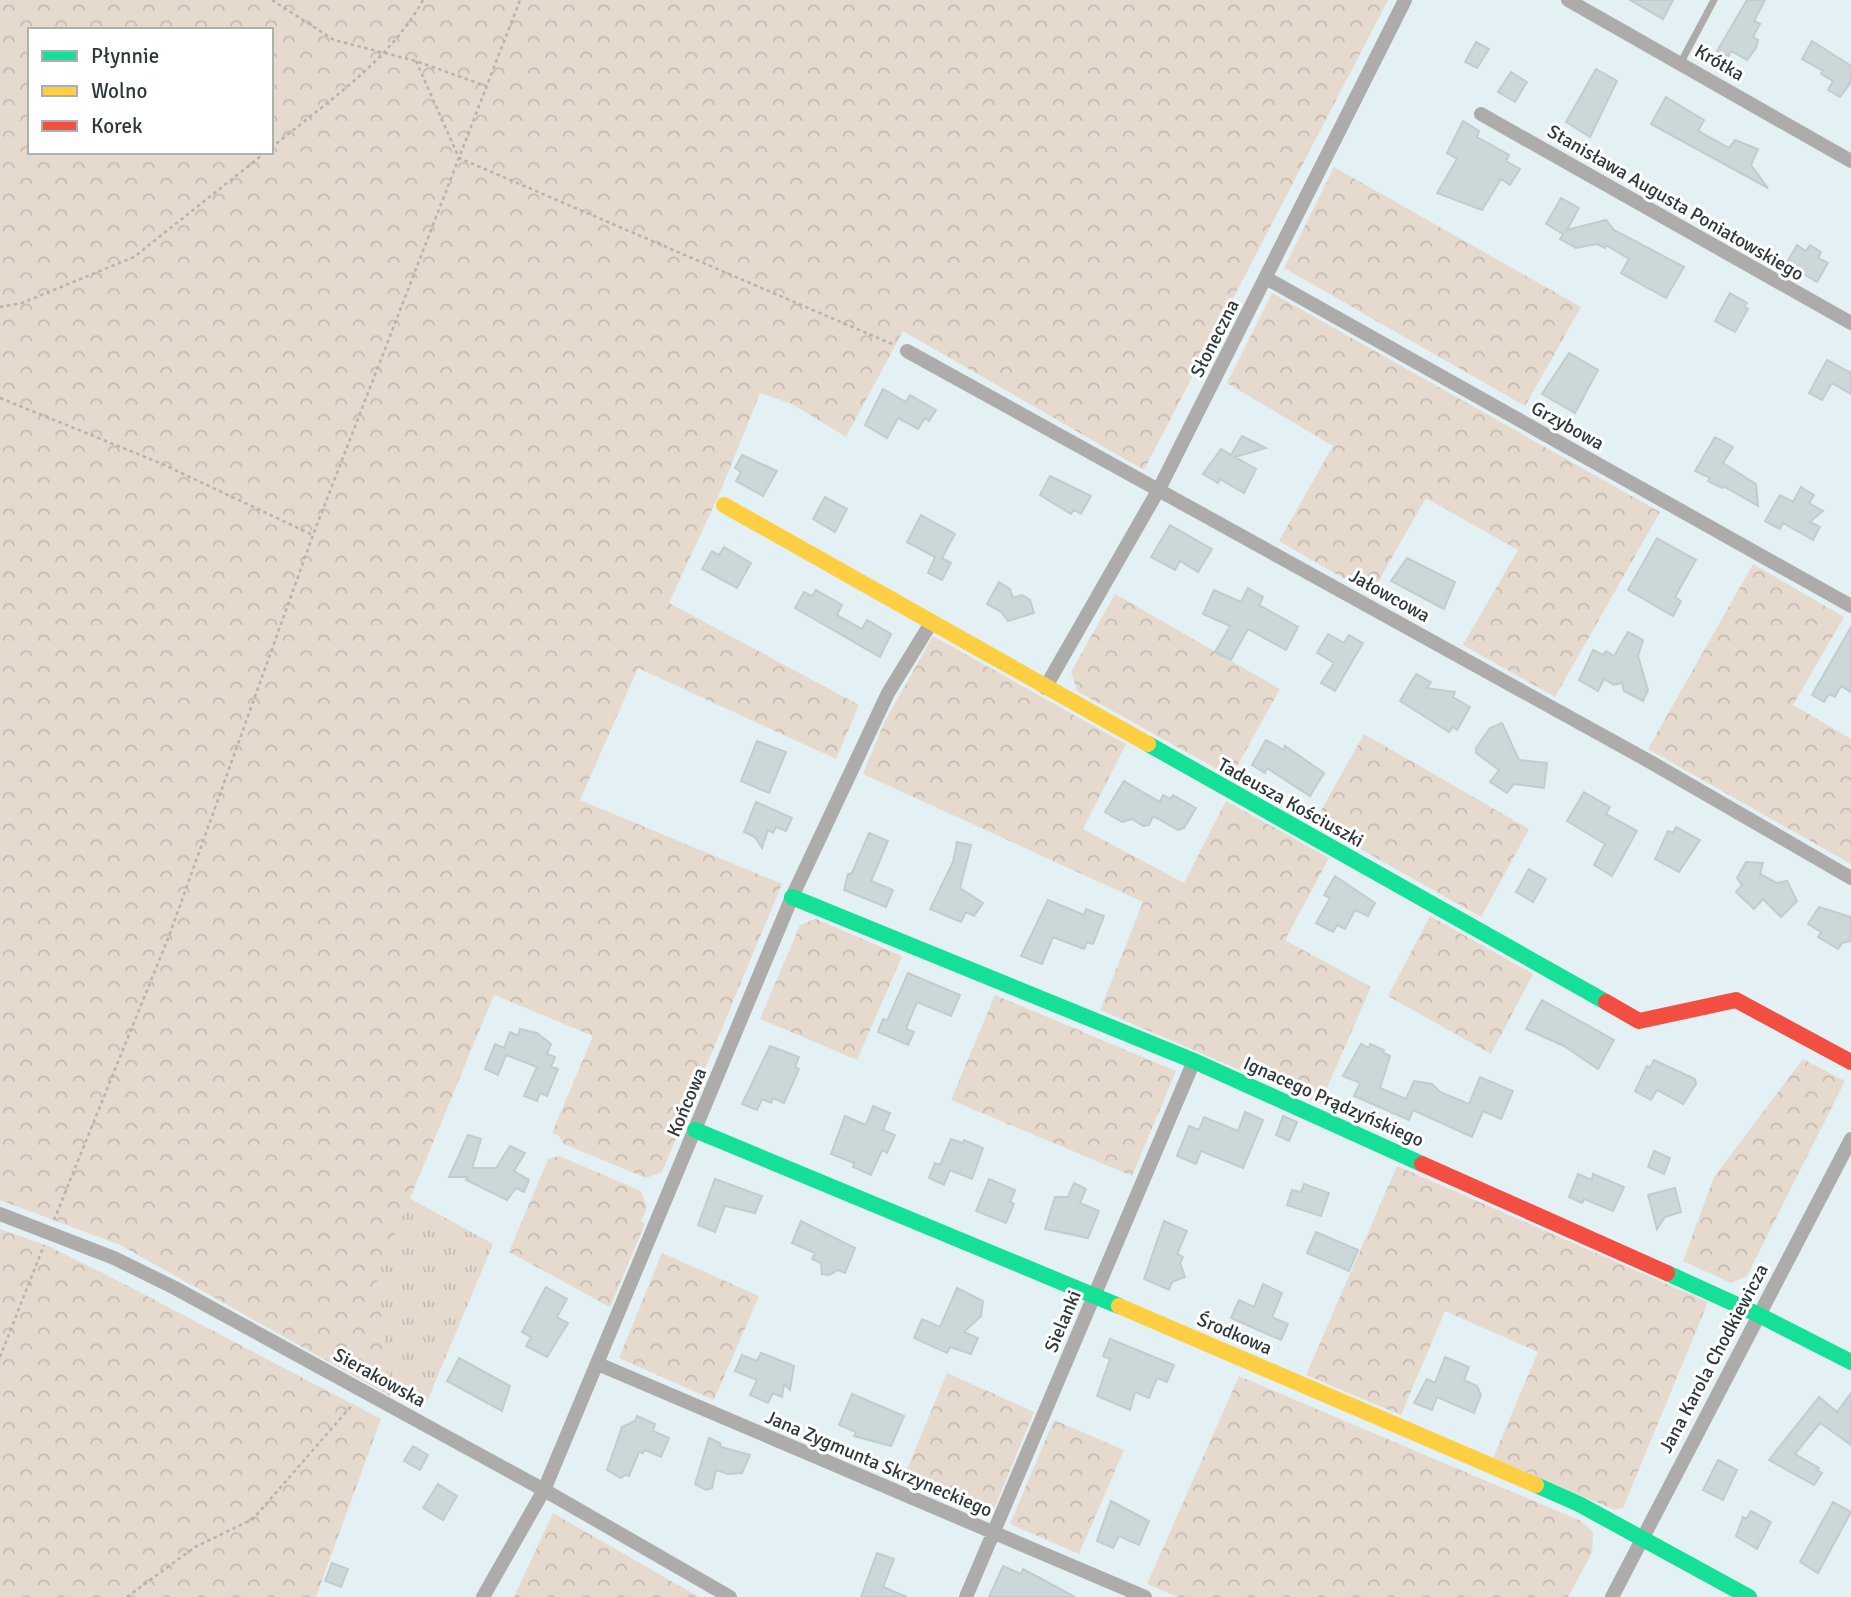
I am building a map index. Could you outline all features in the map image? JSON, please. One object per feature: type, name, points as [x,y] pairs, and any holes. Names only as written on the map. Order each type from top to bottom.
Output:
[{"type":"street","name":"Słoneczna","points":[[1045,688],[1159,489],[1405,0]]},
{"type":"street","name":"Krótka","points":[[1568,0],[1851,161]]},
{"type":"street","name":"Stanisława Augusta Poniatowskiego","points":[[1481,114],[1851,323]]},
{"type":"street","name":"Grzybowa","points":[[1266,278],[1851,606]]},
{"type":"street","name":"Jałowcowa","points":[[908,351],[1642,758],[1851,878]]},
{"type":"street","name":"Tadeusza Kościuszki","points":[[724,505],[1639,1021],[1736,1000],[1851,1062]]},
{"type":"street","name":"Końcowa","points":[[482,1597],[544,1490],[792,897],[888,693],[931,624]]},
{"type":"street","name":"Ignacego Prądzyńskiego","points":[[792,897],[1194,1061],[1757,1314],[1851,1362]]},
{"type":"street","name":"Sielanki","points":[[966,1597],[1194,1061]]},
{"type":"street","name":"Środkowa","points":[[695,1130],[1094,1295],[1578,1504],[1749,1597]]},
{"type":"street","name":"Jana Karola Chodkiewicza","points":[[1612,1597],[1757,1314],[1851,1139]]},
{"type":"street","name":"Sierakowska","points":[[0,1214],[49,1231],[175,1288],[544,1490],[730,1597]]},
{"type":"street","name":"Jana Zygmunta Skrzyneckiego","points":[[598,1364],[1145,1597]]},
{"type":"lane","points":[[1681,62],[1714,0]]},
{"type":"path","points":[[272,0],[334,40],[416,61],[486,86]]},
{"type":"path","points":[[273,146],[383,54],[410,24],[423,0]]},
{"type":"path","points":[[0,1357],[169,936],[313,536],[520,0]]},
{"type":"path","points":[[416,61],[458,158],[908,351]]},
{"type":"path","points":[[0,307],[22,303],[135,257],[264,154]]},
{"type":"path","points":[[0,398],[160,463],[313,536]]},
{"type":"path","points":[[127,1597],[195,1547],[253,1518],[365,1391]]},
{"type":"green space","points":[[0,0],[1388,0],[1144,470],[903,331],[846,437],[792,404],[760,393],[721,490],[669,603],[859,705],[836,759],[638,668],[580,800],[782,884],[662,1172],[646,1178],[564,1144],[558,1135],[552,1133],[593,1036],[494,995],[377,1278],[390,1396],[120,1245],[0,1200]]},
{"type":"green space","points":[[1334,167],[1581,307],[1525,406],[1284,268]]},
{"type":"green space","points":[[1272,293],[1660,512],[1555,697],[1463,645],[1518,550],[1426,498],[1371,594],[1279,541],[1333,446],[1227,383]]},
{"type":"green space","points":[[1753,564],[1844,617],[1793,705],[1851,739],[1851,864],[1648,749]]},
{"type":"green space","points":[[1115,594],[1280,689],[1231,777],[1077,691],[1071,672]]},
{"type":"green space","points":[[933,636],[1126,744],[1083,829],[1184,883],[1226,801],[1329,858],[1285,940],[1371,987],[1320,1104],[1100,1010],[1143,902],[863,774],[884,723]]},
{"type":"green space","points":[[1364,734],[1529,829],[1481,917],[1314,823]]},
{"type":"green space","points":[[1430,916],[1533,974],[1491,1054],[1388,996]]},
{"type":"green space","points":[[816,919],[902,956],[857,1060],[760,1019],[800,925]]},
{"type":"green space","points":[[995,995],[1176,1071],[1132,1176],[951,1100]]},
{"type":"green space","points":[[1803,1059],[1845,1081],[1747,1276],[1731,1283],[1683,1261],[1714,1177]]},
{"type":"green space","points":[[559,1156],[641,1191],[647,1207],[641,1221],[645,1224],[610,1307],[509,1252],[548,1159]]},
{"type":"green space","points":[[1397,1166],[1708,1302],[1623,1508],[1615,1510],[1493,1458],[1538,1352],[1445,1311],[1401,1415],[1306,1375]]},
{"type":"green space","points":[[409,1198],[493,1244],[426,1404],[388,1382],[377,1278]]},
{"type":"green space","points":[[0,1229],[48,1246],[103,1273],[381,1419],[316,1597],[0,1597]]},
{"type":"green space","points":[[662,1253],[759,1296],[714,1400],[619,1358]]},
{"type":"green space","points":[[947,1373],[1034,1412],[991,1516],[903,1479]]},
{"type":"green space","points":[[1239,1376],[1581,1521],[1593,1532],[1592,1553],[1568,1597],[1178,1597],[1147,1584]]},
{"type":"green space","points":[[1054,1420],[1124,1450],[1079,1554],[1010,1524]]},
{"type":"green space","points":[[553,1513],[699,1597],[514,1597]]},
{"type":"building","points":[[1630,0],[1673,0],[1663,19]]},
{"type":"building","points":[[1747,0],[1765,0],[1754,21],[1760,24],[1753,37],[1758,40],[1756,48],[1747,60],[1731,51],[1728,57],[1717,51]]},
{"type":"building","points":[[1812,41],[1851,66],[1851,82],[1840,97],[1828,90],[1833,81],[1821,74],[1823,71],[1802,59]]},
{"type":"building","points":[[1476,42],[1489,49],[1477,68],[1465,62]]},
{"type":"building","points":[[1596,69],[1617,81],[1590,137],[1566,122]]},
{"type":"building","points":[[1511,72],[1527,82],[1515,102],[1498,92]]},
{"type":"building","points":[[1666,97],[1704,120],[1698,131],[1729,148],[1735,140],[1758,149],[1751,165],[1768,188],[1651,124]]},
{"type":"building","points":[[1463,121],[1479,131],[1477,137],[1509,155],[1506,161],[1520,169],[1510,185],[1501,179],[1482,210],[1437,193],[1457,159],[1447,153]]},
{"type":"building","points":[[1561,198],[1579,208],[1567,230],[1606,220],[1614,230],[1684,267],[1666,298],[1621,273],[1629,259],[1606,245],[1605,248],[1597,244],[1576,248],[1560,239],[1563,234],[1546,224]]},
{"type":"building","points":[[1797,245],[1806,251],[1810,245],[1821,252],[1818,258],[1828,263],[1817,282],[1786,264]]},
{"type":"building","points":[[1730,293],[1747,303],[1744,307],[1748,309],[1735,332],[1715,321]]},
{"type":"building","points":[[1569,353],[1598,370],[1575,413],[1542,394]]},
{"type":"building","points":[[1827,360],[1851,373],[1851,394],[1832,383],[1822,400],[1809,393]]},
{"type":"building","points":[[883,389],[906,402],[910,395],[936,410],[929,421],[925,418],[918,429],[898,418],[887,438],[865,425]]},
{"type":"building","points":[[1242,436],[1266,448],[1235,457],[1256,469],[1244,493],[1220,479],[1218,483],[1203,474],[1221,449],[1231,455]]},
{"type":"building","points":[[1715,437],[1733,447],[1723,463],[1756,484],[1758,506],[1723,486],[1722,488],[1708,481],[1710,478],[1695,471]]},
{"type":"building","points":[[742,455],[777,471],[763,496],[736,481],[741,472],[735,468]]},
{"type":"building","points":[[1050,476],[1091,496],[1081,514],[1074,510],[1071,514],[1040,495]]},
{"type":"building","points":[[1801,487],[1814,495],[1809,503],[1823,511],[1810,522],[1820,527],[1813,540],[1783,523],[1780,529],[1765,521],[1780,495],[1793,502]]},
{"type":"building","points":[[825,497],[847,509],[835,532],[813,519]]},
{"type":"building","points":[[921,515],[955,534],[942,558],[951,563],[942,580],[928,573],[935,557],[907,542]]},
{"type":"building","points":[[1170,525],[1212,549],[1198,572],[1180,561],[1175,570],[1151,557]]},
{"type":"building","points":[[1657,538],[1696,560],[1675,597],[1681,601],[1673,616],[1628,590]]},
{"type":"building","points":[[724,547],[751,563],[737,588],[702,569],[712,551],[719,555]]},
{"type":"building","points":[[1407,558],[1455,582],[1444,609],[1391,581]]},
{"type":"building","points":[[999,582],[1010,589],[1013,598],[1022,595],[1030,600],[1034,613],[1008,621],[1001,612],[987,604]]},
{"type":"building","points":[[1248,588],[1263,597],[1259,605],[1298,627],[1286,650],[1248,629],[1231,660],[1215,652],[1230,626],[1203,614],[1214,590],[1241,602]]},
{"type":"building","points":[[816,590],[842,605],[837,615],[862,629],[867,620],[891,634],[880,657],[795,608],[804,592],[812,596]]},
{"type":"building","points":[[1851,627],[1851,692],[1841,686],[1835,697],[1829,694],[1824,702],[1812,695]]},
{"type":"building","points":[[1628,632],[1643,640],[1638,656],[1648,690],[1643,701],[1624,691],[1622,683],[1614,685],[1604,679],[1598,691],[1579,680],[1593,650],[1603,655],[1606,651],[1614,656]]},
{"type":"building","points":[[1328,634],[1344,643],[1349,635],[1363,643],[1335,691],[1321,683],[1334,663],[1317,653]]},
{"type":"building","points":[[1416,674],[1431,682],[1427,688],[1455,692],[1453,697],[1470,707],[1457,730],[1453,727],[1449,732],[1400,701]]},
{"type":"building","points":[[1502,723],[1519,760],[1547,763],[1544,788],[1514,784],[1507,793],[1490,782],[1499,770],[1476,753],[1476,748],[1490,728]]},
{"type":"building","points":[[1266,740],[1284,750],[1285,746],[1324,773],[1310,796],[1267,768],[1265,773],[1252,765]]},
{"type":"building","points":[[757,741],[786,752],[769,793],[741,781]]},
{"type":"building","points":[[1124,781],[1160,802],[1163,795],[1170,799],[1173,795],[1196,808],[1184,828],[1178,830],[1153,816],[1149,825],[1143,826],[1132,819],[1122,822],[1105,812]]},
{"type":"building","points":[[1584,792],[1610,807],[1606,814],[1637,831],[1612,876],[1594,865],[1605,844],[1567,821]]},
{"type":"building","points":[[756,802],[792,818],[786,831],[776,827],[773,833],[768,830],[762,848],[755,837],[744,832]]},
{"type":"building","points":[[1676,827],[1700,840],[1679,872],[1655,859],[1668,831],[1673,833]]},
{"type":"building","points":[[869,833],[888,841],[871,881],[893,890],[886,907],[844,890],[848,874],[852,873]]},
{"type":"building","points":[[957,842],[971,845],[960,888],[983,903],[974,916],[966,912],[961,922],[930,909],[953,862]]},
{"type":"building","points":[[1746,862],[1763,863],[1760,874],[1777,883],[1787,881],[1797,901],[1781,917],[1763,899],[1754,909],[1736,892],[1742,885],[1737,878]]},
{"type":"building","points":[[1529,869],[1546,879],[1533,902],[1516,892]]},
{"type":"building","points":[[1335,876],[1375,903],[1368,916],[1355,910],[1345,929],[1337,925],[1333,932],[1316,923],[1330,898],[1324,895]]},
{"type":"building","points":[[1048,900],[1084,915],[1086,909],[1104,916],[1093,944],[1087,942],[1084,949],[1053,937],[1042,964],[1021,956]]},
{"type":"building","points":[[1819,907],[1851,917],[1851,941],[1842,943],[1838,949],[1818,937],[1821,932],[1808,924]]},
{"type":"building","points":[[908,973],[960,995],[951,1016],[917,1002],[906,1029],[914,1032],[908,1045],[878,1032],[883,1019],[887,1021]]},
{"type":"building","points":[[1542,1000],[1614,1040],[1598,1069],[1564,1046],[1526,1029]]},
{"type":"building","points":[[520,1029],[537,1033],[551,1044],[547,1054],[555,1057],[551,1067],[558,1069],[547,1096],[540,1093],[537,1101],[524,1096],[537,1067],[506,1055],[498,1075],[485,1069],[495,1044],[504,1048],[510,1032],[518,1036]]},
{"type":"building","points":[[1361,1044],[1369,1048],[1370,1044],[1390,1056],[1380,1088],[1406,1099],[1414,1081],[1432,1084],[1440,1092],[1469,1104],[1480,1077],[1513,1091],[1501,1119],[1483,1111],[1472,1137],[1413,1110],[1409,1120],[1354,1096],[1360,1083],[1343,1076]]},
{"type":"building","points":[[770,1046],[799,1057],[795,1067],[799,1069],[784,1103],[773,1098],[771,1103],[762,1099],[757,1110],[742,1104]]},
{"type":"building","points":[[1654,1060],[1695,1079],[1696,1084],[1683,1104],[1657,1090],[1651,1100],[1635,1091],[1647,1066],[1650,1068]]},
{"type":"building","points":[[873,1106],[890,1113],[883,1130],[895,1135],[887,1153],[882,1150],[871,1175],[853,1167],[854,1163],[831,1154],[845,1116],[866,1125]]},
{"type":"building","points":[[1245,1112],[1263,1120],[1243,1168],[1201,1151],[1196,1164],[1177,1156],[1189,1126],[1199,1130],[1204,1117],[1238,1131]]},
{"type":"building","points":[[1283,1116],[1297,1122],[1289,1141],[1276,1135]]},
{"type":"building","points":[[468,1135],[481,1139],[472,1168],[496,1168],[510,1146],[525,1153],[514,1171],[529,1180],[524,1192],[516,1188],[507,1200],[466,1180],[467,1177],[449,1177]]},
{"type":"building","points":[[951,1139],[963,1143],[964,1140],[983,1148],[972,1179],[950,1170],[944,1185],[929,1178],[935,1163],[940,1165]]},
{"type":"building","points":[[1654,1151],[1670,1158],[1664,1174],[1648,1167]]},
{"type":"building","points":[[1578,1174],[1592,1180],[1593,1174],[1624,1187],[1613,1211],[1584,1199],[1582,1203],[1569,1197]]},
{"type":"building","points":[[715,1179],[762,1196],[755,1213],[725,1206],[715,1232],[698,1225]]},
{"type":"building","points":[[989,1179],[1015,1190],[1010,1202],[1014,1204],[1006,1223],[976,1211]]},
{"type":"building","points":[[1074,1183],[1086,1189],[1080,1203],[1099,1211],[1088,1238],[1045,1229],[1055,1197],[1068,1197]]},
{"type":"building","points":[[1304,1184],[1329,1193],[1321,1216],[1287,1205],[1292,1190],[1301,1192]]},
{"type":"building","points":[[1675,1188],[1681,1212],[1665,1217],[1657,1229],[1648,1195]]},
{"type":"building","points":[[801,1221],[855,1248],[845,1273],[838,1270],[829,1275],[822,1274],[821,1263],[812,1259],[815,1253],[792,1243]]},
{"type":"building","points":[[1164,1221],[1187,1231],[1177,1254],[1183,1257],[1180,1263],[1185,1277],[1172,1282],[1169,1290],[1144,1279]]},
{"type":"building","points":[[1316,1232],[1358,1250],[1349,1271],[1307,1253]]},
{"type":"building","points":[[1263,1284],[1282,1293],[1272,1317],[1288,1324],[1281,1340],[1231,1318],[1239,1300],[1254,1307]]},
{"type":"building","points":[[546,1287],[567,1299],[557,1317],[568,1323],[547,1357],[526,1346],[531,1337],[522,1332]]},
{"type":"building","points":[[957,1288],[983,1301],[981,1316],[964,1332],[978,1338],[971,1354],[950,1347],[947,1353],[914,1338],[922,1319],[940,1327]]},
{"type":"building","points":[[1110,1339],[1174,1365],[1167,1382],[1157,1378],[1149,1398],[1135,1392],[1130,1410],[1097,1396],[1110,1359],[1103,1356]]},
{"type":"building","points":[[761,1353],[794,1366],[790,1390],[784,1384],[782,1397],[773,1393],[768,1403],[750,1395],[757,1380],[735,1371],[742,1355],[757,1361]]},
{"type":"building","points":[[1445,1357],[1469,1367],[1464,1380],[1477,1386],[1481,1395],[1474,1413],[1437,1397],[1432,1410],[1414,1403],[1427,1379],[1435,1383]]},
{"type":"building","points":[[459,1358],[510,1386],[502,1411],[447,1381]]},
{"type":"building","points":[[1851,1393],[1851,1445],[1820,1423],[1795,1454],[1819,1468],[1817,1470],[1822,1473],[1814,1485],[1769,1460],[1819,1397],[1837,1412]]},
{"type":"building","points":[[852,1394],[904,1416],[891,1446],[854,1436],[856,1432],[839,1425]]},
{"type":"building","points":[[637,1416],[655,1424],[653,1431],[669,1438],[661,1457],[645,1450],[643,1453],[639,1452],[629,1476],[621,1478],[607,1470],[622,1427],[635,1421]]},
{"type":"building","points":[[709,1438],[720,1443],[721,1447],[750,1455],[742,1473],[728,1474],[716,1470],[712,1488],[706,1490],[695,1484]]},
{"type":"building","points":[[413,1446],[428,1455],[420,1470],[404,1461]]},
{"type":"building","points":[[1718,1460],[1737,1470],[1723,1500],[1703,1490]]},
{"type":"building","points":[[438,1484],[457,1496],[443,1520],[423,1508]]},
{"type":"building","points":[[1111,1501],[1149,1521],[1139,1545],[1119,1536],[1113,1548],[1097,1541]]},
{"type":"building","points":[[1833,1502],[1851,1512],[1818,1573],[1800,1562]]},
{"type":"building","points":[[1751,1511],[1771,1522],[1757,1549],[1736,1536],[1743,1517],[1746,1519]]},
{"type":"building","points":[[877,1553],[894,1559],[883,1587],[907,1597],[861,1597]]},
{"type":"building","points":[[332,1563],[348,1569],[341,1587],[325,1581]]},
{"type":"building","points":[[1003,1566],[1021,1574],[1023,1569],[1075,1597],[989,1597]]},
{"type":"traffic: fast","points":[[1148,744],[1606,1002]]},
{"type":"traffic: fast","points":[[792,897],[1194,1061],[1422,1164]]},
{"type":"traffic: fast","points":[[695,1130],[1119,1306]]},
{"type":"traffic: fast","points":[[1667,1273],[1757,1314],[1851,1362]]},
{"type":"traffic: fast","points":[[1536,1485],[1579,1504],[1749,1597]]},
{"type":"traffic: slow","points":[[724,505],[1148,744]]},
{"type":"traffic: slow","points":[[1119,1306],[1536,1485]]},
{"type":"traffic: jam","points":[[1606,1002],[1639,1021],[1736,1000],[1851,1062]]},
{"type":"traffic: jam","points":[[1422,1164],[1667,1273]]}]
